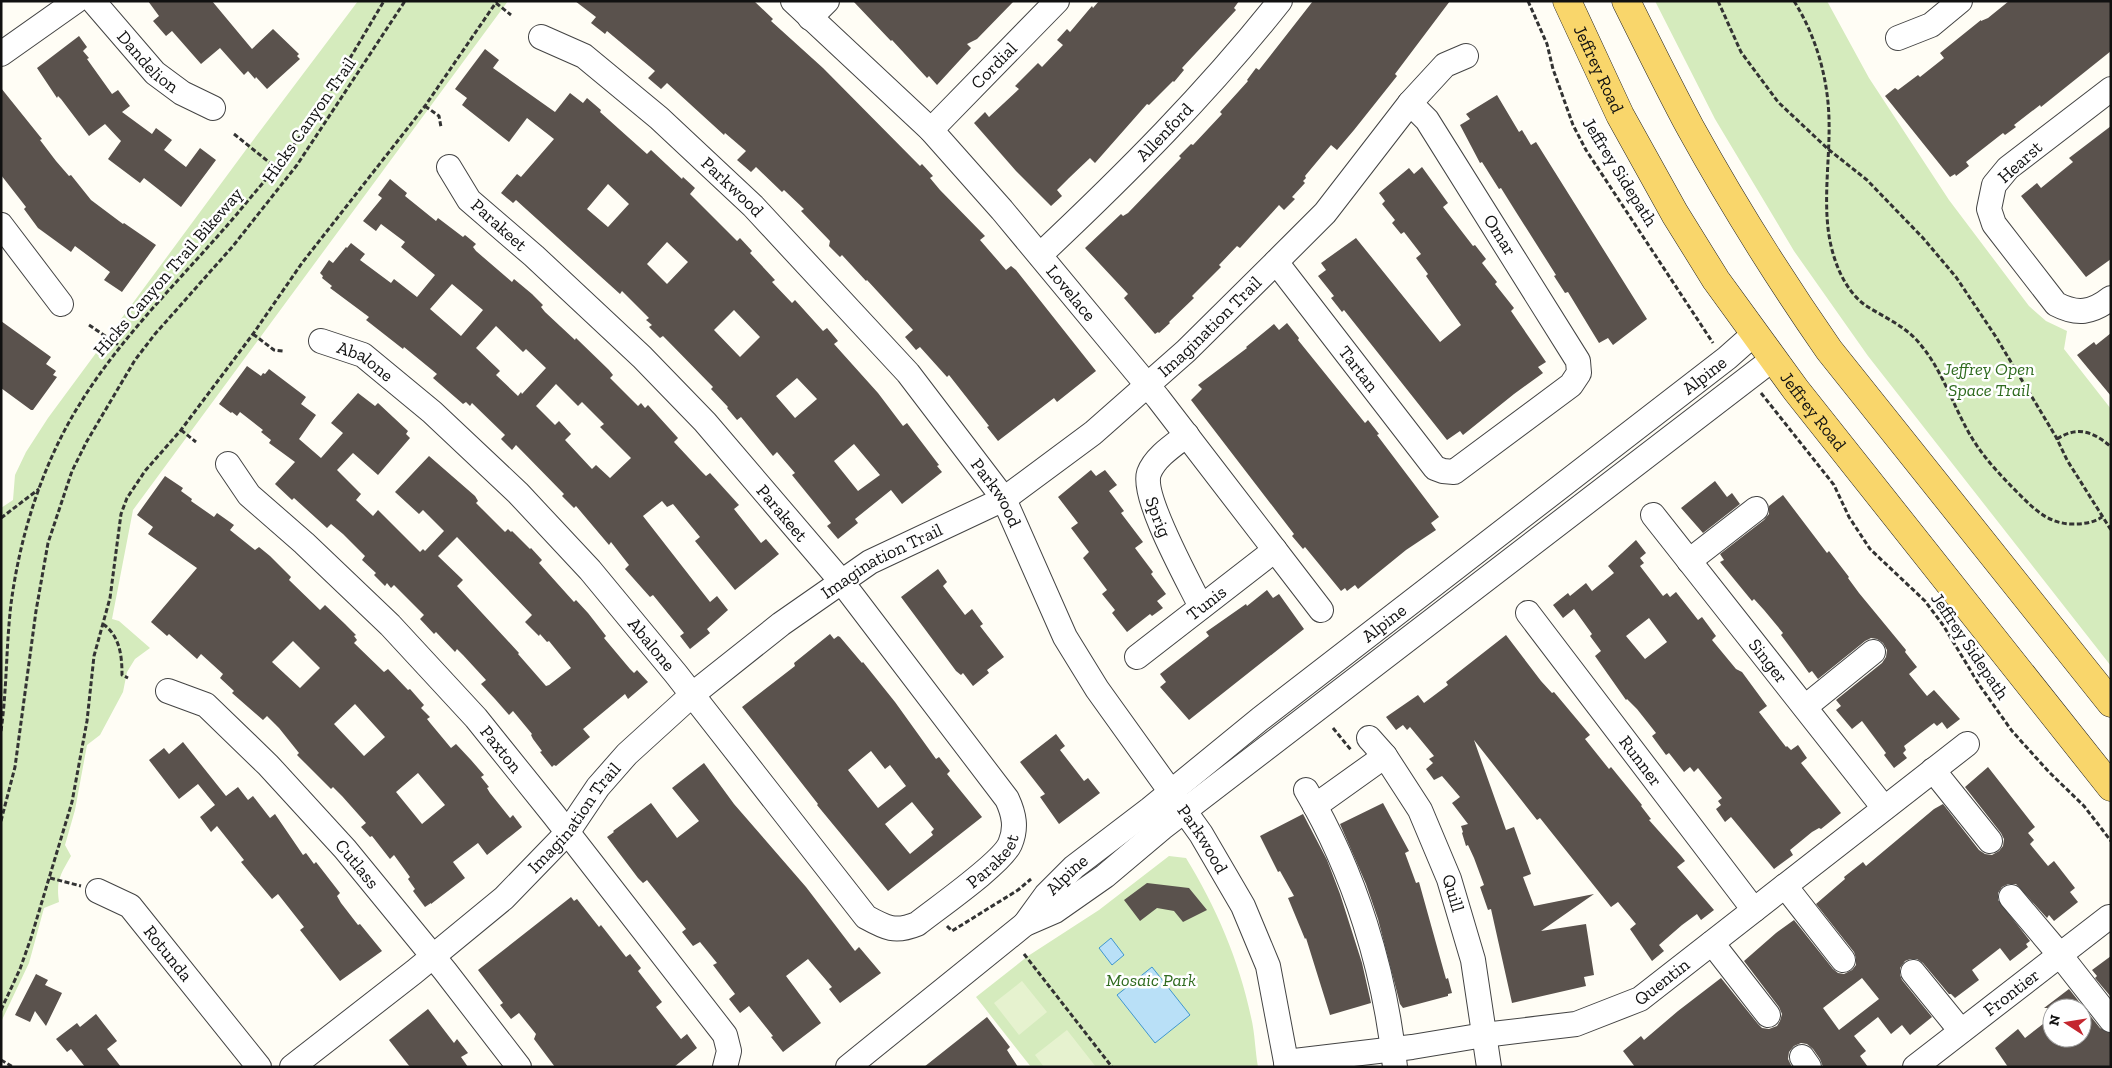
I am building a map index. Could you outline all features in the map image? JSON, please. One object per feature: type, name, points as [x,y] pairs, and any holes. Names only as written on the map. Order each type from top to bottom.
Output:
[{"type":"main road","name":"Jeffrey Road","points":[[1567,1],[1620,115],[1716,280],[1773,359],[2111,787]]},
{"type":"main road","points":[[1626,1],[1690,126],[1778,275],[1829,350],[2111,703]]},
{"type":"street","points":[[1,54],[76,1]]},
{"type":"street","name":"Dandelion","points":[[93,1],[155,74],[182,94],[213,108]]},
{"type":"street","name":"Lovelace","points":[[792,1],[930,130],[1002,210],[1148,385],[1322,610]]},
{"type":"street","points":[[810,18],[827,1]]},
{"type":"street","name":"Cordial","points":[[930,130],[1057,1]]},
{"type":"street","name":"Allenford","points":[[1040,255],[1122,178],[1200,96],[1280,1]]},
{"type":"street","points":[[1898,38],[1931,25],[1960,1]]},
{"type":"street","name":"Parkwood","points":[[541,37],[584,56],[659,118],[753,206],[908,373],[1004,499],[1066,637],[1097,689],[1209,847],[1243,906],[1268,966],[1286,1064]]},
{"type":"street","name":"Imagination Trail","points":[[292,1067],[504,898],[567,833],[598,787],[627,754],[692,694],[781,624],[870,562],[1004,499],[1093,433],[1186,351],[1325,213],[1410,103],[1445,65],[1466,56]]},
{"type":"street","name":"Hearst","points":[[2111,89],[2008,168],[1994,186],[1989,210],[1994,224],[2056,304],[2068,310],[2081,312],[2101,306],[2111,298]]},
{"type":"street","name":"Omar","points":[[1410,103],[1427,120],[1578,361],[1579,373],[1571,385],[1454,472],[1443,471]]},
{"type":"street","name":"Parakeet","points":[[449,168],[469,200],[534,256],[642,357],[705,422],[841,581],[1007,799],[1014,814],[1014,830],[1010,845],[998,860],[958,892]]},
{"type":"street","points":[[1,225],[61,304]]},
{"type":"street","name":"Tartan","points":[[1276,262],[1435,468],[1443,471]]},
{"type":"street","name":"Alpine","points":[[1025,924],[1046,895],[1074,867],[1268,713],[1727,358],[1754,334]]},
{"type":"street","name":"Abalone","points":[[321,341],[363,354],[432,412],[518,493],[590,570],[692,694],[866,916],[882,926],[902,930],[917,924],[958,892]]},
{"type":"street","name":"Alpine","points":[[848,1067],[1025,924],[1062,906],[1105,876],[1162,828],[1773,359]]},
{"type":"street","name":"Sprig","points":[[1187,435],[1156,460],[1149,474],[1149,490],[1154,508],[1201,607]]},
{"type":"street","name":"Paxton","points":[[228,464],[249,495],[304,543],[390,626],[476,718],[725,1035],[729,1051],[725,1067]]},
{"type":"street","points":[[1689,561],[1756,509]]},
{"type":"street","name":"Singer","points":[[1653,515],[1884,808]]},
{"type":"street","name":"Tunis","points":[[1137,657],[1276,550]]},
{"type":"street","name":"Runner","points":[[1528,613],[1754,910]]},
{"type":"street","points":[[1805,708],[1874,652]]},
{"type":"street","name":"Cutlass","points":[[168,691],[206,704],[268,765],[345,849],[519,1067]]},
{"type":"street","name":"Quill","points":[[1360,744],[1385,756],[1420,810],[1449,879],[1473,960],[1489,1067]]},
{"type":"street","name":"Quentin","points":[[1286,1064],[1394,1058],[1484,1035],[1576,1024],[1640,999],[1967,744]]},
{"type":"street","points":[[1385,756],[1311,798],[1333,838],[1360,910],[1387,1006],[1394,1058]]},
{"type":"street","points":[[1934,770],[1990,842]]},
{"type":"street","points":[[1785,886],[1843,960]]},
{"type":"street","name":"Rotunda","points":[[98,891],[130,906],[259,1067]]},
{"type":"street","points":[[2011,897],[2111,1020]]},
{"type":"street","name":"Frontier","points":[[1915,1067],[2109,917]]},
{"type":"street","points":[[1712,943],[1768,1015]]},
{"type":"street","points":[[1913,972],[1961,1031]]},
{"type":"path","name":"Hicks Canyon Trail Bikeway","points":[[1,731],[12,602],[31,513],[67,424],[120,346],[231,220],[299,137],[329,92],[384,1]]},
{"type":"path","name":"Hicks Canyon Trail","points":[[1,821],[15,767],[36,611],[48,542],[72,471],[87,441],[135,360],[155,334],[234,246],[297,165],[406,1]]},
{"type":"path","name":"Jeffrey Sidepath","points":[[1528,1],[1547,44],[1553,70],[1567,109],[1586,150],[1714,345]]},
{"type":"path","points":[[1718,1],[1741,52],[1778,102],[1828,148],[1867,180],[1923,238],[1956,277],[1996,337],[2057,439],[2067,460],[2111,530]]},
{"type":"path","points":[[1794,1],[1815,45],[1826,86],[1829,119],[1828,229],[1834,257],[1844,280],[1854,295],[1864,304],[1903,328],[1919,342],[1930,357],[1970,434],[1984,455],[2003,478],[2034,509],[2047,518],[2060,523],[2090,523],[2102,517]]},
{"type":"path","points":[[1,1010],[20,969],[50,878],[72,802],[87,721],[94,656],[110,598],[119,525],[124,506],[134,486],[181,430],[253,334],[302,263],[425,106],[496,2],[511,15]]},
{"type":"path","points":[[425,106],[439,116],[441,127]]},
{"type":"path","points":[[234,134],[275,167]]},
{"type":"path","points":[[89,325],[120,346]]},
{"type":"path","points":[[253,334],[274,350],[283,351]]},
{"type":"path","name":"Jeffrey Sidepath","points":[[1759,392],[1834,485],[1849,517],[1870,549],[1925,602],[1938,618],[1980,686],[2012,731],[2049,772],[2084,806],[2111,841]]},
{"type":"path","points":[[181,430],[196,442]]},
{"type":"path","points":[[2057,439],[2066,433],[2078,430],[2092,434],[2111,446]]},
{"type":"path","points":[[1,518],[40,489]]},
{"type":"path","points":[[103,624],[110,629],[118,644],[122,658],[122,675],[128,678]]},
{"type":"path","points":[[1333,728],[1360,744]]},
{"type":"path","points":[[50,878],[98,891]]},
{"type":"path","points":[[942,920],[952,931],[1018,890],[1032,878]]},
{"type":"path","points":[[1024,954],[1112,1067]]},
{"type":"path","points":[[1,1060],[14,1067]]},
{"type":"green space","points":[[358,1],[508,1],[133,510],[112,619],[119,621],[150,648],[135,659],[127,672],[123,692],[100,735],[87,745],[75,810],[65,845],[71,856],[60,878],[58,889],[59,902],[44,908],[29,963],[1,1022],[1,508],[13,500],[15,475],[26,452],[48,418]]},
{"type":"green space","name":"Jeffrey Open Space Trail","points":[[1655,1],[1827,1],[1869,78],[1949,200],[2029,306],[2046,321],[2067,331],[2064,349],[2111,409],[2111,666],[1868,356],[1794,251],[1715,119]]},
{"type":"green space","name":"Mosaic Park","points":[[1169,856],[1186,858],[1217,915],[1233,955],[1246,996],[1258,1067],[1031,1067],[976,997],[1028,956],[1099,910]]},
{"type":"green space","points":[[1022,981],[1047,1012],[1019,1035],[994,1003]]},
{"type":"green space","points":[[1067,1030],[1096,1067],[1044,1067],[1035,1055]]},
{"type":"water","points":[[1111,938],[1124,955],[1112,965],[1099,948]]},
{"type":"water","points":[[1152,967],[1190,1015],[1155,1043],[1117,995]]},
{"type":"building","points":[[148,1],[212,1],[252,49],[273,29],[299,54],[297,56],[300,59],[267,89],[248,71],[244,75],[220,48],[201,64],[172,31],[166,36],[153,21],[159,16]]},
{"type":"building","points":[[575,1],[754,1],[773,19],[771,21],[823,68],[920,166],[922,164],[933,176],[930,178],[940,190],[985,236],[980,240],[1006,270],[1011,266],[1016,270],[1096,371],[1057,402],[1054,398],[998,441],[987,427],[989,426],[949,375],[947,377],[920,347],[916,350],[905,337],[913,330],[842,255],[840,257],[829,246],[830,241],[801,211],[804,209],[784,190],[782,192],[756,167],[751,172],[737,160],[746,151],[725,133],[724,135],[667,83],[661,89],[648,78],[655,71],[607,31],[605,34],[591,23],[596,17]]},
{"type":"building","points":[[853,1],[1014,1],[977,39],[967,44],[971,48],[937,85],[929,76],[927,78]]},
{"type":"building","points":[[1099,1],[1239,1],[1234,8],[1236,10],[1182,68],[1184,70],[1174,82],[1149,105],[1147,104],[1095,163],[1090,158],[1057,190],[1062,196],[1051,206],[1016,171],[974,123],[985,112],[989,117],[1019,89],[1015,86],[1038,63],[1042,67],[1063,45],[1057,40],[1067,29],[1070,32],[1092,6],[1093,8]]},
{"type":"building","points":[[1313,1],[1450,1],[1395,74],[1397,76],[1354,130],[1337,150],[1331,145],[1305,176],[1306,178],[1303,181],[1305,183],[1292,197],[1295,199],[1284,210],[1279,205],[1240,248],[1237,246],[1219,265],[1221,267],[1192,296],[1194,298],[1170,323],[1159,333],[1155,334],[1124,298],[1128,294],[1085,248],[1121,214],[1123,216],[1128,213],[1181,158],[1179,156],[1191,144],[1193,145],[1222,114],[1220,112],[1248,81],[1256,68],[1259,70]]},
{"type":"building","points":[[2009,1],[2111,1],[2111,51],[2041,107],[2040,105],[2014,125],[2016,127],[2005,135],[2003,133],[1966,162],[1969,166],[1956,176],[1955,174],[1950,177],[1885,96],[1895,88],[1898,90],[1918,75],[1920,77],[1944,58],[1940,53],[1981,20],[1988,18]]},
{"type":"building","points":[[79,36],[87,47],[83,51],[89,58],[87,59],[112,94],[118,90],[130,106],[122,112],[152,134],[156,128],[172,140],[164,150],[186,167],[200,148],[216,160],[181,207],[144,178],[140,183],[108,159],[121,141],[105,124],[89,136],[61,99],[58,96],[57,98],[37,68]]},
{"type":"building","points":[[485,49],[499,60],[493,68],[555,112],[570,93],[583,103],[587,98],[647,154],[651,150],[682,179],[683,177],[695,188],[690,194],[737,241],[740,238],[752,251],[750,253],[775,280],[772,282],[792,303],[795,300],[823,331],[827,328],[838,341],[834,344],[878,393],[903,426],[907,423],[939,465],[937,466],[942,472],[902,504],[891,490],[855,519],[858,523],[838,539],[827,526],[831,523],[792,475],[795,473],[777,452],[773,456],[741,417],[737,420],[711,389],[713,387],[663,336],[660,338],[649,327],[652,325],[646,320],[649,318],[622,291],[620,294],[516,200],[513,203],[501,193],[517,174],[521,177],[554,139],[527,118],[509,142],[462,105],[467,98],[455,89]],"holes":[[[608,184],[629,204],[608,227],[587,209]],[[667,242],[688,262],[667,284],[647,264]],[[734,310],[760,337],[740,357],[714,330]],[[797,378],[817,399],[795,418],[776,396]],[[854,444],[880,475],[858,491],[834,461]]]},
{"type":"building","points":[[1,88],[42,139],[40,140],[56,161],[69,176],[71,175],[91,200],[123,224],[156,245],[122,292],[104,280],[110,272],[75,246],[71,252],[38,228],[24,209],[26,207],[1,175]]},
{"type":"building","points":[[1497,95],[1519,132],[1522,130],[1531,145],[1536,142],[1647,319],[1613,345],[1608,338],[1599,343],[1568,292],[1565,293],[1554,276],[1556,275],[1501,188],[1499,189],[1482,162],[1480,163],[1460,125],[1470,119],[1466,114]]},
{"type":"building","points":[[2111,126],[2111,259],[2086,277],[2021,196],[2037,183],[2041,188],[2073,162],[2069,158]]},
{"type":"building","points":[[1422,167],[1448,203],[1443,207],[1473,246],[1475,245],[1486,259],[1482,263],[1497,282],[1495,284],[1514,308],[1511,311],[1546,362],[1538,367],[1543,373],[1463,435],[1460,431],[1447,440],[1344,310],[1342,312],[1331,298],[1334,296],[1318,276],[1326,270],[1321,263],[1356,238],[1440,342],[1461,325],[1426,276],[1428,274],[1416,258],[1421,254],[1404,232],[1401,234],[1392,223],[1395,220],[1382,204],[1385,201],[1379,193],[1409,168],[1414,174]]},
{"type":"building","points":[[390,179],[407,193],[405,196],[436,221],[438,218],[463,237],[465,235],[476,244],[473,247],[476,251],[512,282],[514,279],[532,294],[543,305],[541,307],[545,312],[575,340],[576,338],[609,370],[613,375],[610,378],[638,406],[641,403],[645,408],[648,405],[678,438],[674,442],[706,476],[710,473],[739,505],[734,509],[761,543],[766,539],[779,554],[735,590],[695,541],[700,537],[673,504],[667,507],[662,501],[643,516],[710,602],[717,596],[728,610],[707,629],[710,633],[690,649],[680,636],[684,633],[653,595],[650,597],[625,569],[629,565],[611,542],[609,545],[576,506],[574,508],[562,496],[564,494],[516,445],[512,450],[501,439],[505,435],[472,403],[470,406],[466,402],[463,404],[433,378],[437,374],[404,347],[403,349],[366,320],[369,317],[330,288],[332,286],[322,278],[323,276],[320,273],[329,260],[333,263],[351,243],[365,254],[360,260],[391,283],[394,279],[417,297],[435,275],[401,247],[405,242],[381,224],[376,231],[363,221],[382,198],[378,195]],"holes":[[[452,284],[483,310],[461,336],[430,309]],[[496,326],[523,352],[526,349],[546,368],[518,396],[496,375],[500,371],[476,348]],[[556,384],[578,406],[582,402],[604,424],[600,427],[631,458],[610,478],[596,465],[592,469],[565,440],[571,434],[559,421],[555,425],[536,406]]]},
{"type":"building","points":[[1,321],[51,357],[46,364],[56,371],[53,375],[57,377],[33,410],[1,388]]},
{"type":"building","points":[[1287,323],[1299,338],[1298,340],[1365,423],[1368,420],[1379,434],[1377,435],[1439,517],[1431,523],[1436,530],[1406,550],[1358,589],[1355,585],[1347,591],[1345,588],[1341,591],[1305,547],[1303,549],[1292,536],[1294,534],[1191,400],[1202,389],[1198,385],[1247,348],[1274,324],[1279,330]]},
{"type":"building","points":[[2111,333],[2111,396],[2077,355],[2094,342],[2096,345]]},
{"type":"building","points":[[247,366],[261,376],[269,369],[306,397],[301,404],[316,415],[299,439],[321,458],[343,433],[331,423],[358,393],[375,406],[378,403],[408,431],[406,434],[410,438],[378,475],[353,453],[337,470],[361,494],[356,500],[373,516],[378,510],[420,552],[423,549],[425,551],[444,531],[423,510],[419,514],[395,492],[429,456],[475,496],[478,501],[476,503],[505,532],[508,529],[512,531],[531,548],[542,560],[539,563],[574,602],[576,600],[588,613],[606,636],[604,638],[630,669],[634,673],[637,670],[648,682],[628,699],[625,694],[583,729],[590,737],[556,766],[552,767],[540,752],[542,751],[533,739],[532,734],[513,711],[509,715],[481,684],[486,680],[463,655],[457,649],[455,652],[436,632],[434,634],[420,619],[424,615],[394,585],[391,588],[387,583],[385,586],[374,575],[376,573],[362,560],[365,556],[343,534],[331,524],[327,528],[294,498],[292,500],[275,484],[295,462],[269,443],[271,440],[261,432],[263,430],[240,412],[237,416],[219,404]],"holes":[[[457,537],[532,615],[525,622],[539,636],[540,634],[547,642],[549,641],[571,668],[546,686],[519,653],[457,586],[463,580],[438,556]]]},
{"type":"building","points":[[1091,470],[1096,476],[1105,470],[1117,485],[1109,491],[1124,511],[1121,513],[1143,542],[1135,548],[1153,572],[1151,574],[1166,594],[1157,601],[1163,608],[1152,616],[1150,614],[1127,632],[1112,613],[1115,610],[1102,594],[1107,590],[1083,558],[1089,552],[1071,528],[1078,523],[1058,497]]},
{"type":"building","points":[[165,476],[183,488],[181,491],[192,499],[191,501],[214,517],[217,513],[234,525],[230,530],[255,550],[259,547],[270,556],[291,577],[289,580],[320,610],[325,605],[356,635],[354,636],[357,640],[354,643],[384,672],[388,669],[408,690],[410,689],[424,705],[421,708],[430,717],[427,719],[431,724],[451,748],[456,744],[471,760],[484,775],[481,777],[489,787],[487,788],[490,793],[510,818],[513,815],[522,827],[487,855],[478,843],[453,862],[465,878],[425,907],[413,891],[415,889],[408,879],[410,877],[394,855],[390,859],[372,836],[370,837],[361,827],[366,823],[333,787],[331,789],[297,755],[299,753],[279,728],[267,716],[263,720],[232,693],[234,691],[220,678],[223,674],[201,654],[197,659],[169,634],[167,636],[151,622],[197,568],[148,534],[153,527],[137,515]],"holes":[[[293,641],[320,668],[300,688],[272,662]],[[355,704],[385,737],[364,756],[334,724]],[[418,773],[445,805],[422,824],[396,792]]]},
{"type":"building","points":[[1715,481],[1727,497],[1732,493],[1740,504],[1703,533],[1681,508]]},
{"type":"building","points":[[1783,495],[1827,553],[1829,551],[1859,593],[1906,650],[1905,652],[1917,667],[1909,674],[1927,696],[1934,690],[1960,719],[1947,729],[1942,722],[1937,726],[1934,723],[1904,746],[1906,750],[1903,753],[1907,758],[1894,768],[1884,755],[1886,753],[1862,721],[1852,729],[1836,710],[1841,706],[1836,700],[1882,663],[1886,657],[1887,650],[1883,643],[1871,638],[1865,641],[1818,679],[1812,671],[1809,673],[1781,635],[1783,633],[1754,599],[1752,601],[1720,562],[1724,560],[1720,554],[1764,520],[1769,514],[1769,506]]},
{"type":"building","points":[[1636,540],[1646,553],[1640,558],[1644,563],[1640,566],[1663,596],[1667,593],[1670,597],[1676,592],[1698,620],[1702,617],[1716,636],[1712,640],[1736,669],[1742,672],[1767,706],[1759,712],[1786,747],[1791,750],[1798,745],[1807,758],[1801,763],[1841,813],[1821,829],[1819,828],[1812,832],[1790,850],[1793,855],[1774,869],[1731,817],[1725,822],[1716,809],[1721,805],[1718,801],[1722,798],[1698,768],[1694,772],[1690,767],[1684,772],[1669,753],[1666,755],[1652,736],[1656,733],[1637,709],[1626,700],[1595,656],[1601,651],[1590,636],[1592,634],[1574,609],[1563,618],[1553,605],[1568,593],[1570,596],[1586,583],[1592,591],[1614,573],[1608,566]],"holes":[[[1649,618],[1667,642],[1645,659],[1626,636]]]},
{"type":"building","points":[[938,569],[947,582],[943,586],[965,615],[972,609],[983,624],[980,626],[1004,657],[987,670],[989,673],[973,686],[963,673],[961,675],[956,671],[901,597]]},
{"type":"building","points":[[1267,590],[1273,598],[1279,594],[1304,629],[1189,720],[1160,687],[1166,682],[1160,674],[1209,636],[1206,632],[1246,604],[1247,606]]},
{"type":"building","points":[[830,634],[834,639],[838,636],[840,637],[895,702],[936,759],[939,757],[950,771],[947,774],[982,817],[888,891],[817,805],[742,707],[795,666],[794,663]],"holes":[[[871,751],[885,769],[890,765],[906,786],[878,808],[848,770]],[[912,802],[934,829],[931,832],[933,835],[910,854],[885,824]]]},
{"type":"building","points":[[1506,635],[1541,681],[1552,693],[1554,692],[1590,735],[1585,739],[1609,769],[1611,767],[1642,805],[1651,819],[1649,820],[1685,861],[1677,867],[1714,910],[1701,920],[1697,914],[1682,925],[1659,945],[1664,951],[1652,961],[1630,929],[1636,924],[1618,902],[1611,907],[1540,818],[1537,820],[1474,740],[1506,830],[1514,827],[1531,874],[1523,877],[1534,906],[1594,894],[1541,931],[1586,924],[1594,975],[1584,977],[1586,986],[1512,1003],[1491,909],[1488,910],[1480,887],[1484,885],[1462,833],[1461,826],[1468,824],[1452,803],[1460,797],[1442,776],[1434,780],[1426,769],[1433,763],[1429,759],[1434,756],[1410,727],[1407,730],[1403,725],[1396,730],[1386,717],[1418,695],[1424,703],[1448,685],[1446,682]]},
{"type":"building","points":[[1056,734],[1065,746],[1060,750],[1084,781],[1088,778],[1100,793],[1059,824],[1040,797],[1045,794],[1020,762]]},
{"type":"building","points":[[183,742],[226,796],[238,787],[248,800],[253,796],[270,818],[275,814],[303,855],[306,853],[314,864],[316,862],[340,893],[337,896],[341,903],[382,951],[340,981],[300,930],[304,927],[278,894],[272,899],[241,862],[244,860],[217,826],[211,832],[200,817],[215,805],[198,784],[179,799],[149,760],[164,748],[169,754]]},
{"type":"building","points":[[704,763],[734,804],[806,887],[855,951],[859,947],[881,973],[840,1003],[829,989],[832,987],[808,959],[786,976],[821,1023],[783,1052],[749,1006],[740,1013],[729,999],[735,994],[713,965],[717,963],[700,942],[693,946],[682,932],[686,929],[647,880],[643,883],[638,878],[607,837],[651,803],[677,838],[699,821],[672,788]]},
{"type":"building","points":[[1988,767],[2035,827],[2028,833],[2034,840],[2030,844],[2048,866],[2054,861],[2075,888],[2070,892],[2078,902],[2054,921],[2049,915],[2047,918],[2016,884],[2008,884],[2002,887],[1998,893],[1998,900],[2030,941],[2026,944],[2028,947],[2010,961],[2000,948],[1972,970],[1979,980],[1955,998],[1949,994],[1923,963],[1917,959],[1905,961],[1900,968],[1902,980],[1932,1017],[1910,1035],[1902,1025],[1891,1034],[1878,1017],[1854,1036],[1866,1051],[1860,1056],[1868,1067],[1823,1067],[1813,1049],[1807,1044],[1801,1043],[1794,1046],[1789,1052],[1788,1059],[1792,1067],[1635,1067],[1623,1051],[1641,1036],[1644,1040],[1721,978],[1762,1028],[1769,1029],[1777,1026],[1782,1014],[1779,1007],[1744,961],[1794,920],[1833,969],[1838,973],[1844,974],[1852,970],[1856,965],[1854,952],[1816,904],[1845,879],[1844,877],[1863,862],[1866,866],[1934,809],[1943,804],[1979,850],[1985,854],[1992,855],[1999,851],[2003,846],[2004,839],[2001,833],[1965,787]],"holes":[[[1862,978],[1879,999],[1839,1030],[1823,1008]]]},
{"type":"building","points":[[1383,803],[1409,851],[1405,853],[1416,883],[1419,882],[1446,979],[1448,978],[1452,993],[1448,994],[1448,996],[1403,1008],[1400,1004],[1378,919],[1366,884],[1340,824]]},
{"type":"building","points":[[1303,814],[1327,860],[1340,894],[1362,963],[1371,1003],[1330,1015],[1306,938],[1288,898],[1294,896],[1280,871],[1278,872],[1260,836]]},
{"type":"building","points":[[1147,883],[1189,888],[1207,910],[1183,922],[1174,911],[1157,908],[1140,921],[1124,900]]},
{"type":"building","points":[[571,897],[574,901],[577,899],[599,927],[601,925],[626,957],[630,954],[641,968],[638,971],[662,1002],[656,1007],[681,1039],[687,1034],[697,1048],[674,1067],[555,1067],[534,1039],[536,1034],[519,1013],[511,1019],[500,1005],[503,1003],[478,970]]},
{"type":"building","points":[[2111,956],[2111,997],[2095,978],[2097,976],[2092,970]]},
{"type":"building","points":[[36,974],[48,980],[45,985],[62,993],[46,1026],[35,1011],[30,1022],[15,1015]]},
{"type":"building","points":[[2069,989],[2076,998],[2057,998]]},
{"type":"building","points":[[428,1009],[454,1043],[457,1039],[468,1053],[461,1057],[468,1067],[410,1067],[389,1040]]},
{"type":"building","points":[[96,1014],[117,1041],[107,1049],[121,1067],[85,1067],[71,1049],[67,1052],[56,1039],[77,1023],[80,1027]]},
{"type":"building","points":[[987,1017],[1010,1047],[1007,1050],[1018,1067],[924,1067]]},
{"type":"building","points":[[2092,1018],[2100,1028],[2111,1033],[2111,1067],[2008,1067],[1995,1048],[2018,1029],[2025,1038],[2042,1025],[2042,1048],[2092,1048]]}]
